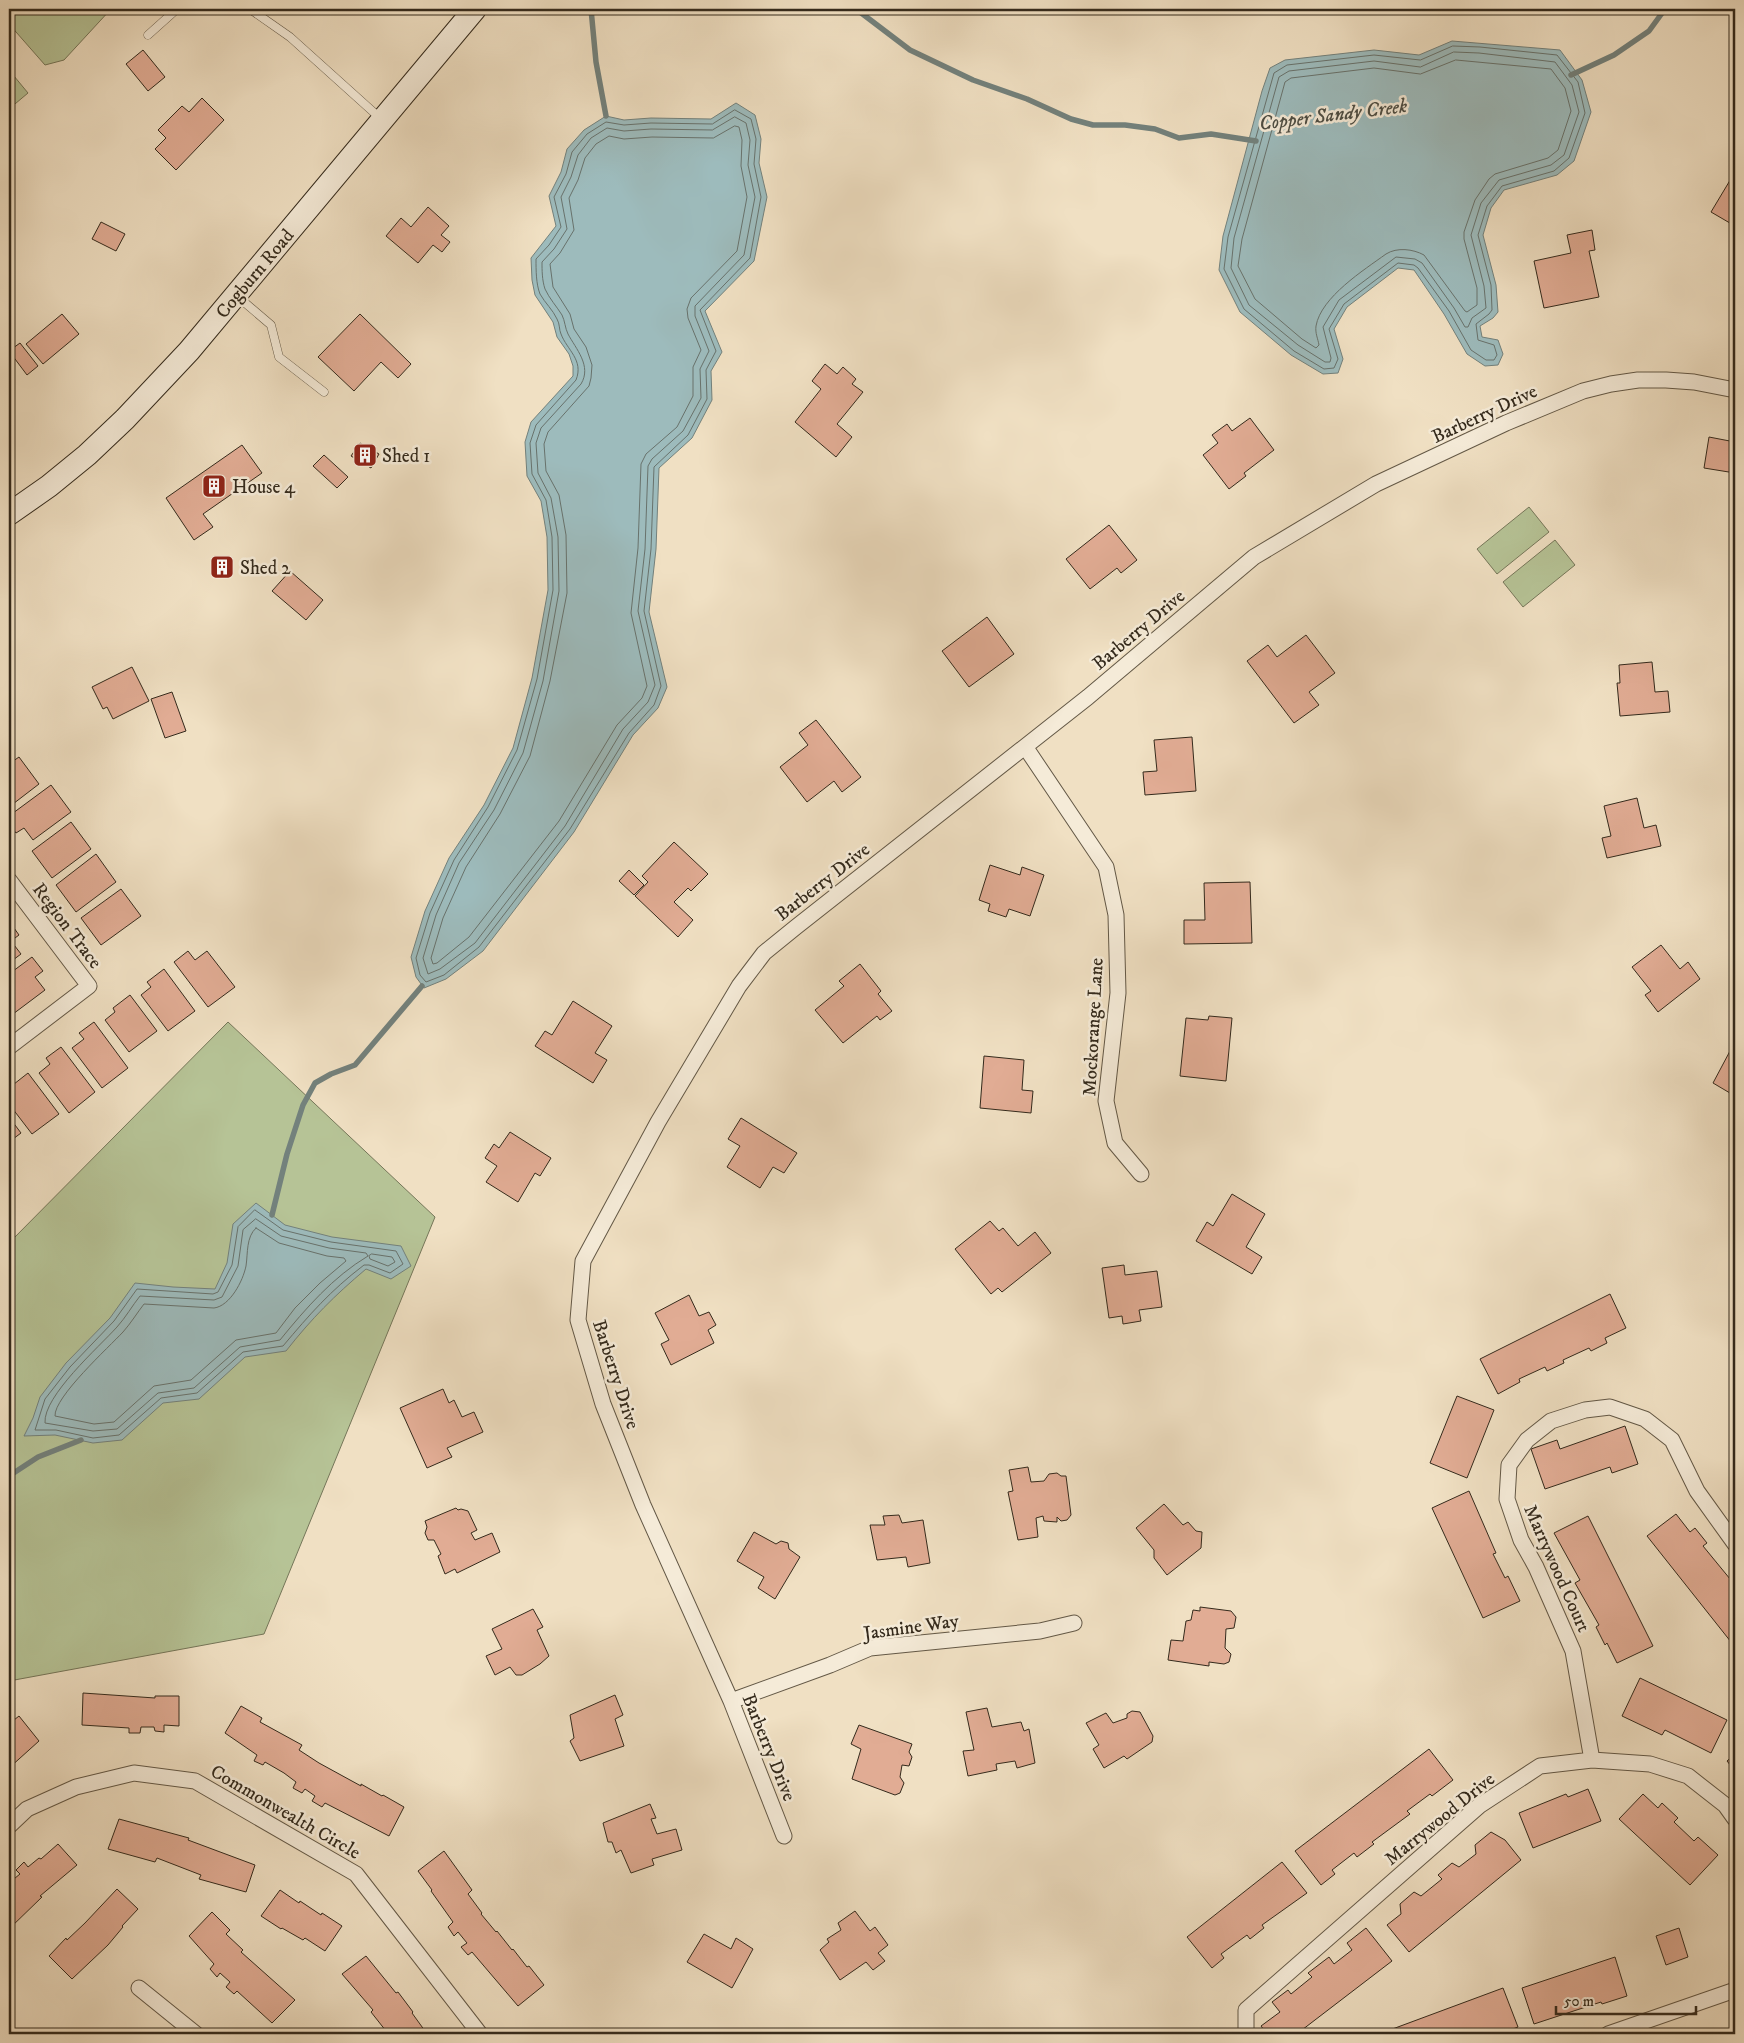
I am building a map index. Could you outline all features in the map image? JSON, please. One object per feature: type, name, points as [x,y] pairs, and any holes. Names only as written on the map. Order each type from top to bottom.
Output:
[{"type":"street","name":"Cogburn Road","points":[[9,514],[49,486],[87,455],[125,419],[189,351],[475,9]]},
{"type":"street","name":"Barberry Drive","points":[[784,1836],[731,1701],[661,1549],[603,1404],[578,1320],[583,1261],[698,1054],[739,986],[764,954],[1026,748],[1135,659],[1254,557],[1376,484],[1506,423],[1583,391],[1638,380],[1694,382],[1735,390]]},
{"type":"street","name":"Mockorange Lane","points":[[1026,748],[1106,867],[1116,915],[1118,993],[1106,1101],[1115,1144],[1140,1174]]},
{"type":"street","name":"Region Trace","points":[[9,880],[89,986],[9,1047]]},
{"type":"street","name":"Marrywood Court","points":[[1592,1760],[1573,1652],[1536,1567],[1521,1540],[1507,1498],[1509,1465],[1527,1440],[1552,1421],[1585,1410],[1610,1407],[1644,1419],[1672,1440],[1697,1491],[1735,1544]]},
{"type":"street","name":"Jasmine Way","points":[[731,1701],[830,1665],[870,1648],[1040,1630],[1074,1623]]},
{"type":"street","name":"Marrywood Drive","points":[[1246,2034],[1246,2010],[1479,1806],[1540,1766],[1592,1760],[1650,1764],[1688,1776],[1724,1805],[1735,1818]]},
{"type":"street","name":"Commonwealth Circle","points":[[9,1826],[27,1809],[76,1787],[134,1773],[195,1781],[356,1874],[480,2034]]},
{"type":"street","points":[[139,1988],[196,2034]]},
{"type":"street","points":[[1608,2034],[1735,1990]]},
{"type":"lane","points":[[148,34],[177,9]]},
{"type":"lane","points":[[250,9],[290,38],[382,120]]},
{"type":"lane","points":[[236,295],[271,324],[279,357],[324,392]]},
{"type":"green space","points":[[9,9],[111,9],[64,60],[45,65],[9,24]]},
{"type":"green space","points":[[9,70],[28,93],[9,109]]},
{"type":"green space","points":[[1529,507],[1549,532],[1497,574],[1477,549]]},
{"type":"green space","points":[[1555,540],[1575,565],[1523,607],[1503,582]]},
{"type":"green space","points":[[228,1022],[435,1217],[264,1634],[9,1681],[9,1243]]},
{"type":"water","points":[[1452,41],[1560,50],[1582,80],[1591,112],[1574,161],[1557,175],[1504,190],[1491,208],[1483,235],[1496,285],[1498,312],[1493,318],[1480,326],[1482,337],[1498,340],[1503,354],[1498,365],[1485,366],[1467,354],[1444,314],[1414,270],[1398,268],[1347,307],[1334,329],[1343,359],[1338,373],[1323,374],[1291,355],[1240,312],[1219,270],[1223,236],[1262,91],[1270,68],[1285,60],[1374,50],[1419,55]]},
{"type":"water","points":[[736,103],[755,115],[761,139],[759,163],[767,197],[754,261],[705,311],[722,352],[711,371],[712,400],[692,438],[659,468],[656,549],[649,612],[667,687],[658,708],[633,735],[574,832],[483,951],[446,979],[424,988],[416,977],[411,957],[425,911],[449,858],[484,805],[513,748],[532,678],[548,590],[547,537],[541,501],[527,476],[525,442],[531,422],[573,376],[573,366],[569,354],[557,337],[553,322],[535,295],[532,280],[531,258],[556,226],[549,196],[561,172],[567,149],[584,130],[606,116],[624,120],[651,118],[711,119]]},
{"type":"water","points":[[256,1203],[285,1225],[332,1237],[401,1246],[411,1266],[391,1279],[366,1269],[324,1308],[286,1351],[245,1357],[199,1399],[163,1403],[122,1440],[93,1443],[55,1435],[24,1436],[40,1397],[66,1363],[110,1318],[135,1283],[215,1289],[227,1263],[233,1224]]},
{"type":"building","points":[[143,50],[165,77],[148,91],[126,64]]},
{"type":"building","points":[[202,98],[224,120],[176,170],[155,149],[166,138],[158,130],[182,106],[189,112]]},
{"type":"building","points":[[1735,172],[1735,226],[1711,212]]},
{"type":"building","points":[[428,207],[449,226],[441,235],[450,242],[442,252],[433,245],[418,263],[386,236],[401,218],[411,227]]},
{"type":"building","points":[[101,222],[125,234],[116,251],[92,239]]},
{"type":"building","points":[[1592,230],[1595,250],[1589,251],[1599,297],[1544,308],[1534,261],[1571,253],[1567,235]]},
{"type":"building","points":[[62,314],[79,334],[43,364],[26,344]]},
{"type":"building","points":[[360,314],[411,364],[398,378],[381,362],[354,391],[318,357]]},
{"type":"building","points":[[20,343],[38,366],[27,375],[9,351]]},
{"type":"building","points":[[825,364],[837,374],[843,367],[856,379],[852,384],[863,392],[837,424],[852,437],[836,457],[795,422],[821,389],[812,381]]},
{"type":"building","points":[[1250,418],[1274,450],[1244,473],[1246,476],[1229,489],[1203,455],[1218,443],[1212,435],[1227,424],[1232,431]]},
{"type":"building","points":[[1709,437],[1735,442],[1735,473],[1704,468]]},
{"type":"building","name":"Shed 1","points":[[360,443],[379,454],[371,468],[351,456]]},
{"type":"building","name":"House 4","points":[[242,445],[262,473],[203,514],[213,527],[194,540],[166,498]]},
{"type":"building","points":[[324,455],[348,477],[337,488],[313,466]]},
{"type":"building","points":[[1109,525],[1137,560],[1121,573],[1117,568],[1090,589],[1066,559]]},
{"type":"building","name":"Shed 2","points":[[220,558],[232,570],[224,576],[214,563]]},
{"type":"building","points":[[290,571],[323,600],[306,620],[272,591]]},
{"type":"building","points":[[987,617],[1014,654],[969,687],[942,651]]},
{"type":"building","points":[[1306,635],[1335,673],[1309,692],[1319,705],[1294,723],[1247,661],[1268,645],[1277,657]]},
{"type":"building","points":[[1652,662],[1655,692],[1668,691],[1670,712],[1620,716],[1617,683],[1620,683],[1619,665]]},
{"type":"building","points":[[132,667],[149,701],[113,719],[107,707],[103,709],[92,687]]},
{"type":"building","points":[[172,692],[186,731],[165,738],[151,699]]},
{"type":"building","points":[[816,720],[861,777],[842,792],[834,781],[807,802],[780,767],[808,745],[799,733]]},
{"type":"building","points":[[1192,737],[1196,791],[1145,795],[1143,772],[1157,771],[1154,740]]},
{"type":"building","points":[[19,757],[39,784],[9,807],[9,764]]},
{"type":"building","points":[[51,785],[71,812],[33,840],[24,828],[16,833],[9,824],[9,816]]},
{"type":"building","points":[[1637,798],[1644,828],[1656,825],[1661,846],[1607,858],[1602,838],[1611,836],[1604,806]]},
{"type":"building","points":[[71,822],[91,849],[52,878],[32,851]]},
{"type":"building","points":[[674,842],[708,874],[691,891],[688,888],[674,902],[693,920],[678,937],[635,896],[648,882],[642,876]]},
{"type":"building","points":[[96,854],[116,882],[76,912],[56,885]]},
{"type":"building","points":[[990,865],[1020,875],[1022,867],[1044,875],[1030,916],[1009,909],[1006,917],[988,911],[990,904],[979,900]]},
{"type":"building","points":[[629,870],[644,885],[634,895],[619,881]]},
{"type":"building","points":[[1250,882],[1252,943],[1184,944],[1184,920],[1205,920],[1204,883]]},
{"type":"building","points":[[121,889],[141,916],[101,945],[81,918]]},
{"type":"building","points":[[9,921],[19,935],[11,941],[21,954],[9,963]]},
{"type":"building","points":[[1661,945],[1680,969],[1688,962],[1700,979],[1658,1012],[1645,995],[1651,991],[1632,967]]},
{"type":"building","points":[[188,951],[195,960],[207,951],[235,987],[208,1007],[174,962]]},
{"type":"building","points":[[32,957],[43,971],[35,977],[45,990],[9,1017],[9,974]]},
{"type":"building","points":[[860,964],[881,991],[878,994],[892,1011],[880,1020],[877,1016],[843,1043],[815,1010],[844,986],[839,981]]},
{"type":"building","points":[[164,969],[195,1011],[168,1031],[141,995],[151,987],[147,982]]},
{"type":"building","points":[[130,995],[157,1031],[129,1052],[105,1020],[115,1012],[113,1008]]},
{"type":"building","points":[[573,1001],[612,1026],[595,1053],[607,1060],[593,1083],[535,1046],[545,1031],[552,1035]]},
{"type":"building","points":[[1209,1016],[1232,1018],[1226,1081],[1180,1076],[1186,1018],[1208,1020]]},
{"type":"building","points":[[94,1022],[128,1068],[102,1088],[72,1048],[84,1039],[79,1033]]},
{"type":"building","points":[[61,1047],[95,1092],[69,1113],[39,1073],[50,1064],[46,1058]]},
{"type":"building","points":[[1730,1051],[1735,1054],[1735,1096],[1713,1083]]},
{"type":"building","points":[[984,1056],[1024,1060],[1022,1090],[1033,1091],[1031,1113],[980,1108]]},
{"type":"building","points":[[28,1073],[59,1114],[32,1134],[9,1104],[9,1088]]},
{"type":"building","points":[[9,1117],[21,1133],[9,1142]]},
{"type":"building","points":[[741,1118],[797,1153],[784,1173],[773,1167],[760,1188],[727,1167],[740,1146],[728,1139]]},
{"type":"building","points":[[510,1132],[551,1158],[540,1176],[535,1173],[518,1202],[486,1182],[497,1166],[485,1158],[494,1144],[499,1148]]},
{"type":"building","points":[[1232,1194],[1265,1214],[1246,1247],[1262,1257],[1252,1274],[1196,1241],[1207,1222],[1213,1226]]},
{"type":"building","points":[[990,1221],[999,1231],[1003,1228],[1018,1246],[1035,1232],[1051,1253],[1002,1292],[998,1288],[991,1294],[955,1249]]},
{"type":"building","points":[[1124,1265],[1125,1275],[1157,1271],[1162,1307],[1139,1310],[1141,1321],[1123,1324],[1122,1316],[1109,1318],[1102,1268]]},
{"type":"building","points":[[1610,1294],[1626,1328],[1605,1338],[1607,1343],[1591,1351],[1589,1348],[1563,1360],[1564,1363],[1547,1371],[1545,1367],[1519,1379],[1520,1382],[1498,1394],[1480,1359]]},
{"type":"building","points":[[689,1295],[699,1316],[709,1312],[716,1325],[708,1330],[714,1343],[671,1365],[661,1344],[669,1340],[655,1313]]},
{"type":"building","points":[[443,1389],[449,1403],[454,1400],[462,1417],[474,1412],[483,1432],[447,1448],[452,1457],[427,1468],[400,1408]]},
{"type":"building","points":[[1457,1396],[1494,1410],[1467,1478],[1430,1463]]},
{"type":"building","points":[[1625,1426],[1638,1464],[1612,1473],[1610,1467],[1545,1489],[1531,1449],[1557,1440],[1560,1449]]},
{"type":"building","points":[[1028,1467],[1031,1482],[1044,1481],[1049,1474],[1057,1473],[1061,1476],[1066,1476],[1071,1515],[1067,1520],[1061,1521],[1057,1517],[1057,1522],[1044,1521],[1043,1516],[1036,1518],[1038,1537],[1018,1540],[1008,1492],[1013,1491],[1009,1470]]},
{"type":"building","points":[[1469,1491],[1496,1553],[1493,1554],[1505,1578],[1508,1576],[1520,1601],[1483,1618],[1432,1508]]},
{"type":"building","points":[[1164,1504],[1183,1525],[1188,1522],[1196,1531],[1202,1532],[1201,1548],[1167,1575],[1154,1558],[1154,1550],[1136,1528]]},
{"type":"building","points":[[456,1508],[468,1511],[477,1530],[471,1533],[475,1540],[492,1533],[500,1552],[457,1573],[455,1569],[445,1574],[438,1556],[441,1554],[434,1540],[428,1540],[425,1533],[427,1527],[425,1521]]},
{"type":"building","points":[[1676,1514],[1690,1532],[1695,1528],[1707,1543],[1703,1546],[1735,1585],[1735,1647],[1647,1536]]},
{"type":"building","points":[[899,1515],[902,1523],[923,1520],[930,1563],[908,1567],[906,1557],[877,1560],[870,1525],[885,1525],[883,1516]]},
{"type":"building","points":[[1588,1516],[1653,1646],[1617,1663],[1596,1627],[1599,1625],[1575,1583],[1580,1580],[1554,1533]]},
{"type":"building","points":[[754,1532],[776,1544],[781,1541],[788,1543],[789,1549],[800,1557],[775,1599],[758,1588],[764,1577],[737,1561]]},
{"type":"building","points":[[1200,1607],[1231,1611],[1236,1617],[1234,1628],[1226,1629],[1225,1648],[1231,1654],[1229,1662],[1224,1664],[1209,1662],[1209,1666],[1168,1660],[1171,1640],[1183,1641],[1186,1621],[1191,1620],[1193,1610],[1200,1611]]},
{"type":"building","points":[[533,1609],[543,1627],[537,1630],[549,1656],[522,1675],[516,1675],[510,1667],[495,1675],[486,1656],[502,1649],[492,1629]]},
{"type":"building","points":[[1640,1678],[1727,1720],[1711,1753],[1665,1730],[1662,1735],[1622,1716]]},
{"type":"building","points":[[83,1693],[155,1698],[155,1696],[179,1696],[179,1726],[164,1725],[164,1732],[155,1731],[154,1727],[141,1727],[140,1733],[129,1733],[129,1728],[82,1725]]},
{"type":"building","points":[[615,1695],[623,1715],[615,1719],[624,1746],[580,1761],[570,1741],[574,1738],[570,1715]]},
{"type":"building","points":[[241,1706],[262,1718],[260,1722],[302,1745],[299,1750],[319,1763],[404,1807],[389,1836],[325,1803],[322,1807],[312,1801],[315,1796],[305,1789],[302,1793],[293,1788],[296,1782],[284,1773],[265,1762],[263,1765],[254,1761],[257,1755],[225,1733]]},
{"type":"building","points":[[987,1708],[992,1727],[1021,1722],[1024,1731],[1029,1729],[1035,1763],[1017,1768],[1015,1761],[996,1764],[997,1770],[968,1776],[963,1751],[974,1750],[966,1712]]},
{"type":"building","points":[[1132,1711],[1140,1712],[1153,1736],[1152,1742],[1127,1759],[1124,1756],[1104,1768],[1093,1749],[1099,1745],[1086,1723],[1106,1713],[1113,1723],[1127,1718],[1127,1714]]},
{"type":"building","points":[[19,1716],[39,1741],[9,1768],[9,1724]]},
{"type":"building","points":[[859,1725],[912,1744],[909,1752],[912,1757],[909,1766],[902,1765],[900,1777],[904,1783],[900,1793],[895,1795],[852,1779],[861,1749],[851,1744]]},
{"type":"building","points":[[1429,1749],[1453,1780],[1432,1796],[1430,1794],[1407,1811],[1410,1814],[1372,1842],[1374,1844],[1357,1857],[1354,1853],[1332,1870],[1335,1874],[1321,1885],[1295,1851]]},
{"type":"building","points":[[1735,1754],[1735,1771],[1727,1761]]},
{"type":"building","points":[[1588,1789],[1601,1821],[1533,1848],[1519,1813],[1566,1794],[1568,1797]]},
{"type":"building","points":[[1643,1794],[1658,1808],[1662,1803],[1678,1818],[1674,1822],[1694,1841],[1698,1837],[1718,1855],[1690,1885],[1619,1819]]},
{"type":"building","points":[[650,1804],[656,1818],[651,1819],[657,1834],[676,1829],[682,1850],[652,1859],[654,1865],[631,1873],[621,1850],[616,1853],[612,1842],[608,1842],[603,1823]]},
{"type":"building","points":[[119,1819],[189,1838],[188,1840],[255,1865],[246,1892],[199,1879],[201,1875],[157,1858],[155,1862],[108,1849]]},
{"type":"building","points":[[1491,1832],[1505,1840],[1521,1860],[1409,1952],[1387,1925],[1401,1914],[1400,1904],[1414,1892],[1421,1896],[1442,1879],[1438,1875],[1452,1863],[1459,1867],[1476,1854],[1475,1845]]},
{"type":"building","points":[[58,1844],[77,1865],[40,1896],[42,1897],[9,1929],[9,1883],[20,1874],[16,1870],[24,1862],[28,1867],[39,1858],[41,1859]]},
{"type":"building","points":[[444,1851],[472,1890],[468,1894],[481,1914],[544,1985],[518,2006],[472,1952],[468,1955],[461,1947],[467,1943],[458,1932],[454,1936],[448,1927],[453,1922],[418,1871]]},
{"type":"building","points":[[1282,1862],[1307,1893],[1262,1925],[1264,1928],[1250,1939],[1247,1935],[1221,1954],[1224,1958],[1212,1968],[1187,1937]]},
{"type":"building","points":[[117,1889],[138,1909],[108,1945],[72,1979],[49,1956],[66,1938],[67,1940],[85,1923]]},
{"type":"building","points":[[280,1890],[299,1903],[300,1901],[342,1926],[325,1951],[305,1938],[303,1940],[281,1929],[261,1916]]},
{"type":"building","points":[[855,1911],[870,1931],[875,1927],[888,1945],[878,1953],[885,1961],[873,1970],[866,1962],[840,1980],[820,1950],[829,1942],[827,1939],[841,1930],[838,1923]]},
{"type":"building","points":[[212,1912],[230,1930],[226,1934],[243,1950],[241,1952],[295,2000],[272,2023],[237,1991],[234,1994],[226,1987],[230,1982],[220,1973],[217,1977],[210,1969],[214,1964],[189,1936]]},
{"type":"building","points":[[1366,1928],[1392,1961],[1298,2033],[1300,2034],[1267,2034],[1261,2026],[1280,2012],[1272,2002],[1288,1990],[1291,1994],[1312,1977],[1308,1973],[1329,1957],[1334,1964],[1352,1950],[1347,1943]]},
{"type":"building","points":[[1679,1928],[1688,1957],[1666,1965],[1656,1936]]},
{"type":"building","points":[[704,1934],[731,1949],[736,1938],[753,1949],[732,1988],[687,1962]]},
{"type":"building","points":[[366,1956],[413,2012],[425,2031],[421,2034],[387,2034],[371,2012],[373,2010],[342,1974]]},
{"type":"building","points":[[1615,1957],[1627,1996],[1602,2004],[1601,2002],[1534,2024],[1522,1988]]},
{"type":"building","points":[[1503,1988],[1518,2027],[1500,2034],[1379,2034]]},
{"type":"waterway","points":[[591,9],[596,62],[606,116]]},
{"type":"waterway","name":"Copper Sandy Creek","points":[[856,9],[910,50],[973,80],[1027,99],[1071,119],[1093,125],[1125,125],[1155,129],[1179,138],[1211,134],[1256,141]]},
{"type":"waterway","name":"Copper Sandy Creek","points":[[1571,75],[1614,55],[1649,31],[1665,9]]},
{"type":"waterway","points":[[272,1215],[287,1154],[303,1105],[315,1083],[331,1074],[355,1065],[422,986]]},
{"type":"waterway","points":[[9,1476],[38,1457],[81,1440]]},
{"type":"place","name":"Shed 1","points":[[365,455]]},
{"type":"place","name":"House 4","points":[[214,486]]},
{"type":"place","name":"Shed 2","points":[[222,567]]}]
